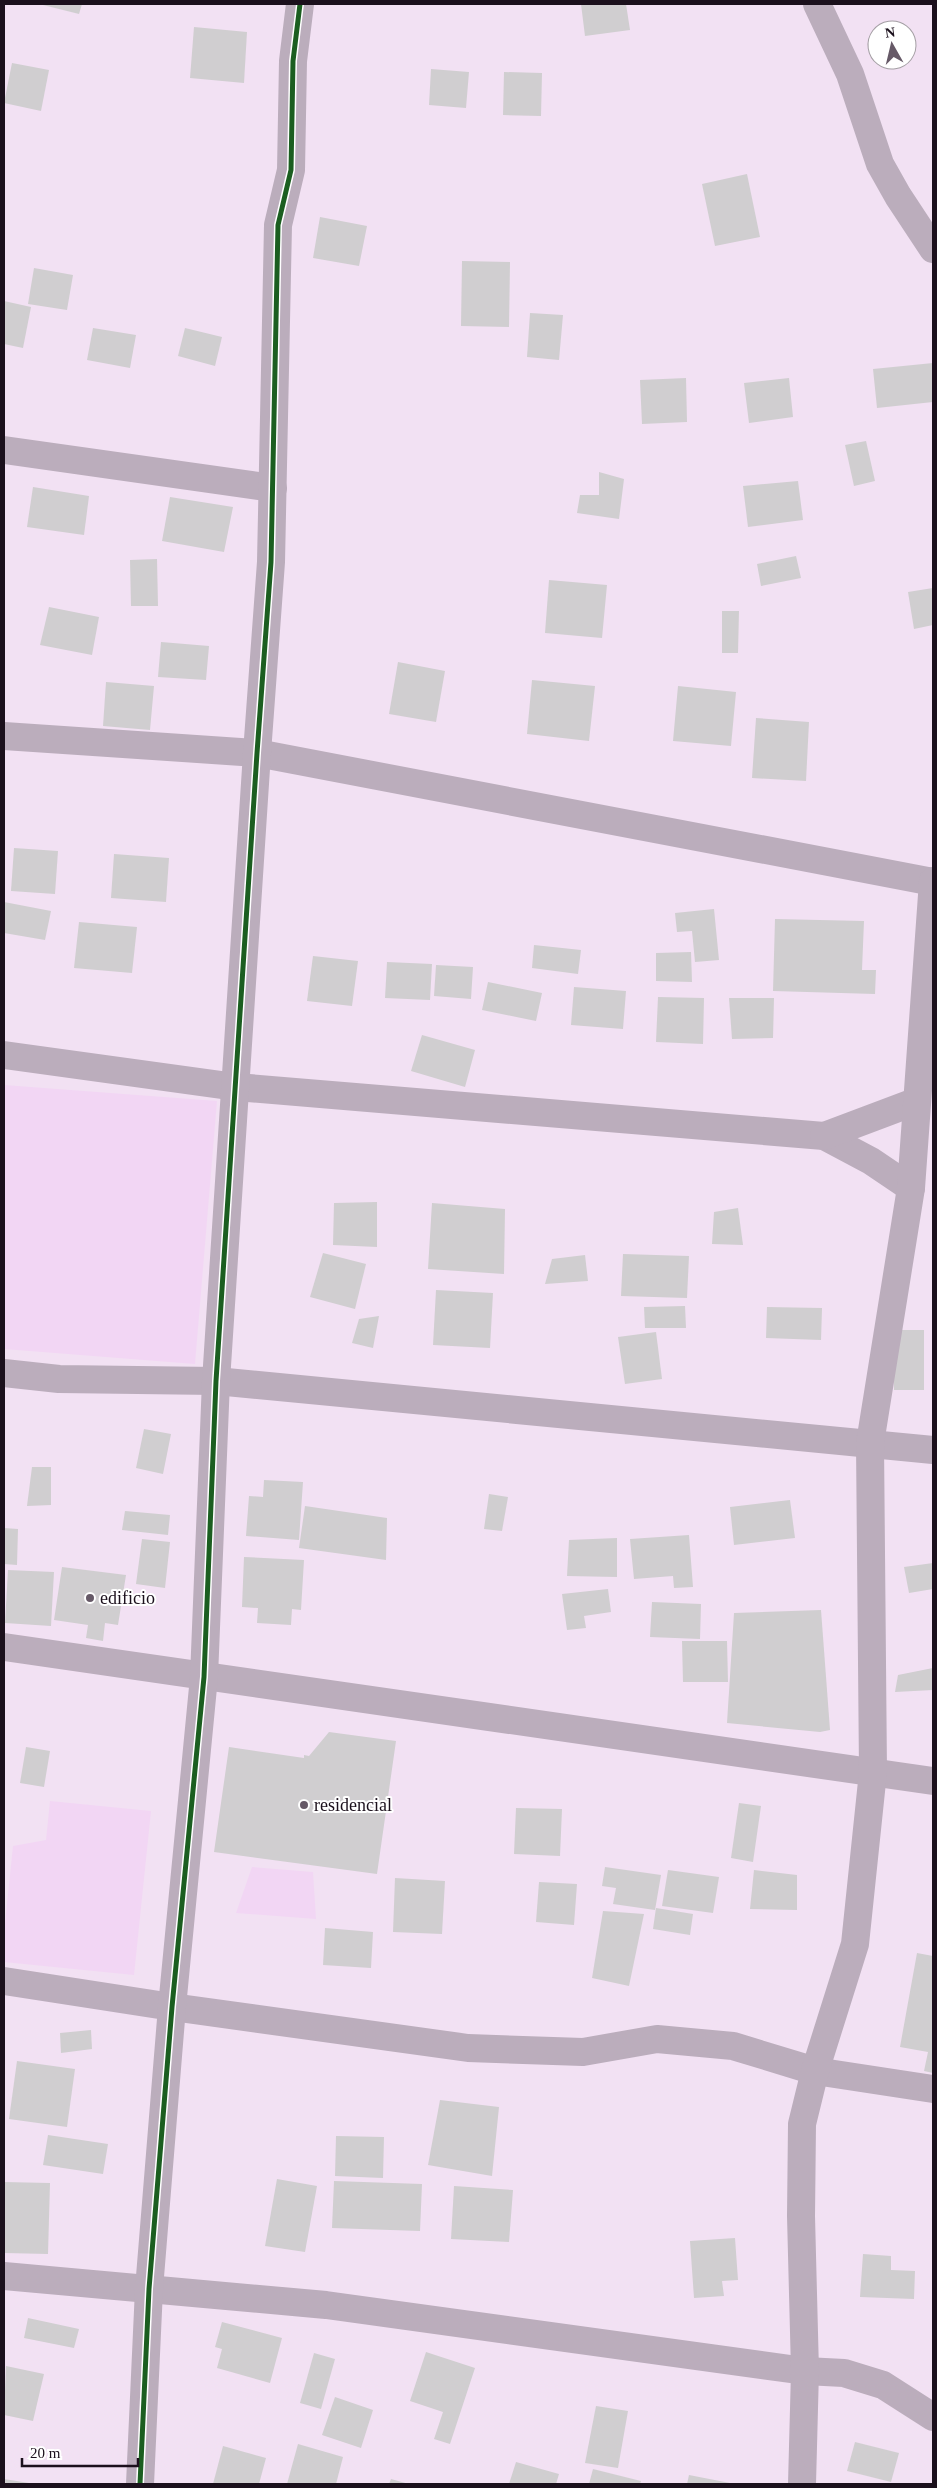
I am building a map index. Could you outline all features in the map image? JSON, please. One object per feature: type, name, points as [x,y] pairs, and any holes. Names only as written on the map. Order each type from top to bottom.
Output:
[{"type":"street","points":[[140,2484],[149,2289],[172,2007],[204,1677],[216,1381],[256,753],[271,562],[278,224],[291,170],[293,61],[300,4]]},
{"type":"street","points":[[817,4],[850,74],[880,164],[933,250]]},
{"type":"street","points":[[4,450],[273,488]]},
{"type":"street","points":[[4,736],[256,753],[933,882],[911,1188],[870,1443],[873,1772],[854,1944],[815,2071],[802,2124],[801,2216],[805,2371],[802,2484]]},
{"type":"street","points":[[4,1054],[236,1088],[824,1136],[871,1161],[911,1188]]},
{"type":"street","points":[[824,1136],[917,1101]]},
{"type":"street","points":[[4,1373],[60,1379],[216,1381],[933,1450]]},
{"type":"street","points":[[4,1647],[933,1781]]},
{"type":"street","points":[[4,1981],[172,2007],[468,2048],[583,2052],[657,2039],[733,2046],[815,2071],[933,2089]]},
{"type":"street","points":[[4,2276],[326,2305],[805,2371],[844,2373],[882,2385],[933,2417]]},
{"type":"shaded area","points":[[4,1085],[217,1101],[195,1364],[4,1349]]},
{"type":"shaded area","points":[[50,1801],[151,1811],[134,1975],[4,1962],[4,1933],[13,1846],[46,1840]]},
{"type":"shaded area","points":[[252,1867],[313,1872],[316,1919],[236,1913]]},
{"type":"building","points":[[39,4],[82,4],[79,14]]},
{"type":"building","points":[[581,4],[626,4],[630,30],[585,36]]},
{"type":"building","points":[[194,27],[247,32],[244,83],[190,78]]},
{"type":"building","points":[[12,63],[49,70],[41,111],[4,103]]},
{"type":"building","points":[[431,69],[469,72],[466,108],[429,105]]},
{"type":"building","points":[[504,72],[542,73],[541,116],[503,115]]},
{"type":"building","points":[[747,174],[760,237],[715,246],[702,184]]},
{"type":"building","points":[[320,217],[367,226],[359,266],[313,258]]},
{"type":"building","points":[[462,261],[510,262],[509,327],[461,326]]},
{"type":"building","points":[[34,268],[73,275],[67,310],[28,304]]},
{"type":"building","points":[[4,301],[31,307],[23,348],[4,344]]},
{"type":"building","points":[[530,313],[563,315],[559,360],[527,357]]},
{"type":"building","points":[[93,328],[136,335],[130,368],[87,360]]},
{"type":"building","points":[[185,328],[222,337],[215,366],[178,356]]},
{"type":"building","points":[[933,363],[933,402],[877,408],[873,369]]},
{"type":"building","points":[[686,378],[687,422],[642,424],[640,380]]},
{"type":"building","points":[[789,378],[793,417],[749,423],[744,383]]},
{"type":"building","points":[[866,441],[875,481],[854,486],[845,445]]},
{"type":"building","points":[[599,472],[624,479],[619,519],[577,513],[580,495],[599,495]]},
{"type":"building","points":[[798,481],[803,520],[748,527],[743,486]]},
{"type":"building","points":[[33,487],[89,496],[84,535],[27,527]]},
{"type":"building","points":[[170,497],[233,507],[224,552],[162,541]]},
{"type":"building","points":[[796,556],[801,578],[761,586],[757,564]]},
{"type":"building","points":[[157,559],[158,606],[131,606],[130,560]]},
{"type":"building","points":[[549,580],[607,585],[602,638],[545,633]]},
{"type":"building","points":[[933,588],[933,625],[914,629],[908,592]]},
{"type":"building","points":[[49,607],[99,617],[92,655],[40,645]]},
{"type":"building","points":[[722,611],[739,611],[738,653],[722,653]]},
{"type":"building","points":[[161,642],[209,646],[206,680],[158,677]]},
{"type":"building","points":[[398,662],[445,671],[436,722],[389,714]]},
{"type":"building","points":[[532,680],[595,686],[589,741],[527,734]]},
{"type":"building","points":[[106,682],[154,686],[150,730],[103,726]]},
{"type":"building","points":[[678,686],[736,692],[731,746],[673,741]]},
{"type":"building","points":[[756,718],[809,722],[806,781],[752,778]]},
{"type":"building","points":[[14,848],[58,851],[55,894],[11,891]]},
{"type":"building","points":[[114,854],[169,858],[166,902],[111,898]]},
{"type":"building","points":[[4,902],[51,911],[45,940],[4,933]]},
{"type":"building","points":[[714,909],[719,960],[695,962],[692,931],[677,932],[675,913]]},
{"type":"building","points":[[775,919],[864,921],[862,970],[876,970],[875,994],[773,991]]},
{"type":"building","points":[[79,922],[137,927],[132,973],[74,968]]},
{"type":"building","points":[[534,945],[581,950],[578,974],[532,968]]},
{"type":"building","points":[[691,952],[692,982],[656,981],[656,953]]},
{"type":"building","points":[[313,956],[358,961],[352,1006],[307,1001]]},
{"type":"building","points":[[387,962],[432,964],[430,1000],[385,998]]},
{"type":"building","points":[[436,965],[473,967],[471,999],[434,996]]},
{"type":"building","points":[[488,982],[542,993],[536,1021],[482,1010]]},
{"type":"building","points":[[574,987],[626,991],[623,1029],[571,1025]]},
{"type":"building","points":[[658,997],[704,998],[703,1044],[656,1042]]},
{"type":"building","points":[[729,998],[774,998],[773,1038],[732,1039]]},
{"type":"building","points":[[422,1035],[475,1050],[465,1087],[411,1071]]},
{"type":"building","points":[[377,1202],[377,1247],[333,1245],[334,1203]]},
{"type":"building","points":[[432,1203],[505,1209],[504,1274],[428,1269]]},
{"type":"building","points":[[738,1208],[743,1245],[712,1244],[714,1212]]},
{"type":"building","points":[[323,1253],[366,1264],[355,1309],[310,1297]]},
{"type":"building","points":[[623,1254],[689,1256],[687,1298],[621,1296]]},
{"type":"building","points":[[585,1255],[588,1281],[545,1284],[552,1259]]},
{"type":"building","points":[[436,1290],[493,1293],[490,1348],[433,1345]]},
{"type":"building","points":[[685,1306],[686,1328],[645,1328],[644,1307]]},
{"type":"building","points":[[767,1307],[822,1308],[821,1340],[766,1338]]},
{"type":"building","points":[[379,1316],[373,1348],[352,1343],[359,1319]]},
{"type":"building","points":[[893,1330],[924,1330],[924,1390],[894,1390]]},
{"type":"building","points":[[656,1332],[662,1379],[625,1384],[618,1337]]},
{"type":"building","points":[[144,1429],[171,1434],[163,1474],[136,1468]]},
{"type":"building","points":[[32,1467],[51,1467],[51,1505],[27,1506]]},
{"type":"building","points":[[264,1480],[303,1482],[299,1540],[246,1536],[249,1496],[263,1497]]},
{"type":"building","points":[[489,1494],[508,1497],[502,1531],[484,1529]]},
{"type":"building","points":[[790,1500],[795,1538],[734,1545],[730,1507]]},
{"type":"building","points":[[305,1506],[387,1518],[386,1560],[299,1548]]},
{"type":"building","points":[[125,1511],[170,1515],[168,1535],[122,1530]]},
{"type":"building","points":[[4,1528],[18,1529],[17,1565],[4,1564]]},
{"type":"building","points":[[689,1535],[693,1587],[674,1588],[673,1576],[634,1579],[630,1539]]},
{"type":"building","points":[[617,1538],[617,1577],[567,1576],[569,1540]]},
{"type":"building","points":[[142,1539],[170,1542],[165,1588],[136,1584]]},
{"type":"building","points":[[244,1557],[304,1560],[301,1610],[292,1609],[291,1625],[257,1623],[258,1608],[242,1607]]},
{"type":"building","points":[[933,1563],[933,1589],[909,1593],[904,1567]]},
{"type":"building","name":"edificio","points":[[62,1567],[126,1575],[118,1625],[105,1623],[103,1641],[86,1638],[88,1625],[54,1620]]},
{"type":"building","points":[[8,1570],[54,1572],[51,1626],[5,1623]]},
{"type":"building","points":[[608,1589],[611,1612],[584,1616],[586,1628],[567,1630],[562,1594]]},
{"type":"building","points":[[652,1602],[701,1604],[700,1639],[650,1637]]},
{"type":"building","points":[[821,1610],[830,1730],[820,1732],[727,1723],[734,1613]]},
{"type":"building","points":[[682,1641],[727,1641],[728,1682],[683,1682]]},
{"type":"building","points":[[933,1668],[933,1690],[895,1692],[898,1675]]},
{"type":"building","name":"residencial","points":[[329,1732],[396,1741],[377,1874],[214,1852],[229,1747],[304,1758],[304,1755],[309,1756]]},
{"type":"building","points":[[26,1747],[50,1751],[44,1787],[20,1783]]},
{"type":"building","points":[[739,1803],[761,1806],[753,1862],[731,1858]]},
{"type":"building","points":[[516,1808],[562,1809],[560,1856],[514,1854]]},
{"type":"building","points":[[605,1867],[661,1875],[655,1910],[613,1904],[616,1888],[602,1886]]},
{"type":"building","points":[[668,1870],[719,1877],[713,1913],[662,1906]]},
{"type":"building","points":[[754,1870],[797,1875],[797,1910],[750,1909]]},
{"type":"building","points":[[395,1878],[445,1881],[442,1934],[393,1932]]},
{"type":"building","points":[[539,1882],[577,1884],[574,1925],[536,1922]]},
{"type":"building","points":[[656,1908],[693,1914],[690,1935],[653,1929]]},
{"type":"building","points":[[603,1911],[644,1914],[629,1986],[592,1978]]},
{"type":"building","points":[[325,1928],[373,1932],[371,1968],[323,1965]]},
{"type":"building","points":[[917,1953],[933,1956],[933,2073],[924,2071],[928,2052],[900,2047]]},
{"type":"building","points":[[91,2030],[92,2049],[61,2053],[60,2033]]},
{"type":"building","points":[[17,2061],[75,2069],[67,2127],[9,2119]]},
{"type":"building","points":[[440,2100],[499,2107],[492,2176],[428,2165]]},
{"type":"building","points":[[48,2135],[108,2144],[103,2174],[43,2165]]},
{"type":"building","points":[[336,2136],[384,2137],[383,2178],[335,2176]]},
{"type":"building","points":[[277,2179],[317,2186],[305,2252],[265,2246]]},
{"type":"building","points":[[334,2181],[422,2184],[420,2231],[332,2228]]},
{"type":"building","points":[[4,2182],[50,2183],[48,2254],[4,2253]]},
{"type":"building","points":[[454,2186],[513,2190],[509,2242],[451,2239]]},
{"type":"building","points":[[735,2238],[738,2280],[722,2281],[724,2296],[694,2298],[690,2241]]},
{"type":"building","points":[[863,2254],[891,2256],[891,2270],[915,2271],[914,2299],[860,2297]]},
{"type":"building","points":[[28,2318],[79,2329],[74,2348],[24,2338]]},
{"type":"building","points":[[222,2322],[282,2338],[270,2383],[217,2368],[222,2349],[215,2347]]},
{"type":"building","points":[[426,2352],[475,2368],[450,2444],[434,2439],[443,2412],[410,2401]]},
{"type":"building","points":[[314,2353],[335,2359],[321,2409],[300,2403]]},
{"type":"building","points":[[6,2366],[44,2374],[33,2421],[4,2415]]},
{"type":"building","points":[[335,2397],[373,2410],[361,2448],[322,2435]]},
{"type":"building","points":[[596,2406],[628,2411],[618,2468],[585,2463]]},
{"type":"building","points":[[855,2442],[899,2453],[891,2482],[847,2471]]},
{"type":"building","points":[[298,2444],[343,2457],[336,2484],[287,2484]]},
{"type":"building","points":[[223,2446],[266,2458],[259,2484],[213,2484]]},
{"type":"building","points":[[516,2462],[559,2474],[556,2484],[509,2484]]},
{"type":"building","points":[[593,2469],[641,2481],[640,2484],[589,2484]]},
{"type":"building","points":[[689,2475],[730,2483],[730,2484],[687,2484]]},
{"type":"building","points":[[4,2479],[29,2483],[29,2484],[4,2484]]},
{"type":"building","points":[[391,2479],[409,2484],[389,2484]]},
{"type":"cycle path","points":[[140,2484],[149,2289],[172,2007],[204,1677],[216,1381],[271,562],[278,225],[291,170],[293,61],[300,4]]},
{"type":"place","name":"edificio","points":[[90,1598]]},
{"type":"place","name":"residencial","points":[[304,1805]]}]
